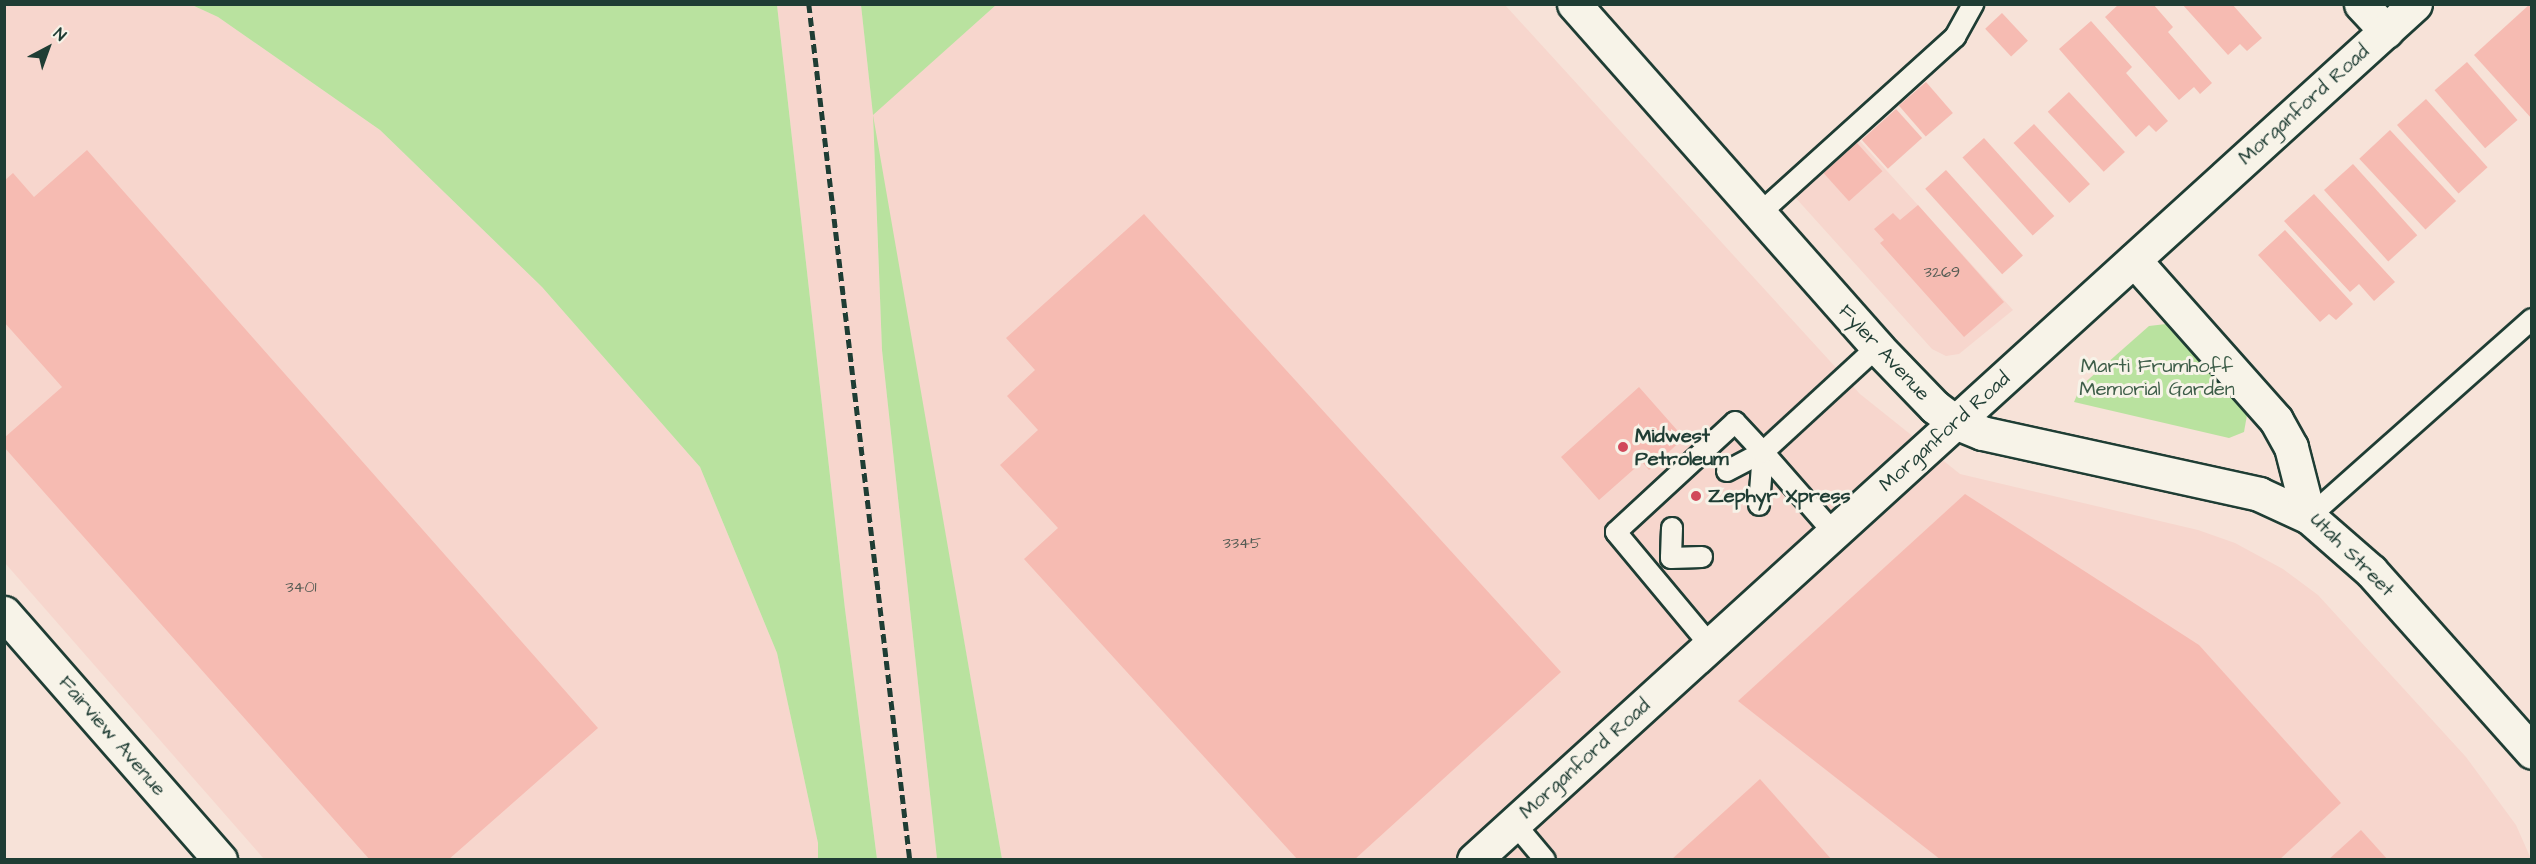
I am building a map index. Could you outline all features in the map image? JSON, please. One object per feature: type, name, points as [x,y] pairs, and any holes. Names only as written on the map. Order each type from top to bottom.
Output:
[{"type":"street","name":"Fyler Avenue","points":[[1574,4],[1877,347],[1920,393],[1955,422],[2011,441],[2259,494],[2309,517]]},
{"type":"street","points":[[2361,4],[2386,31]]},
{"type":"street","name":"Morganford Road","points":[[1474,860],[2415,4]]},
{"type":"street","name":"Utah Street","points":[[2134,260],[2276,420],[2291,447],[2309,517],[2371,571],[2532,752]]},
{"type":"street","name":"Fairview Avenue","points":[[4,613],[220,860]]},
{"type":"lane","points":[[1758,214],[1955,37],[1973,4]]},
{"type":"lane","points":[[2309,517],[2532,319]]},
{"type":"lane","points":[[1727,471],[1763,452],[1877,347]]},
{"type":"lane","points":[[1710,645],[1616,532],[1735,422],[1834,533]]},
{"type":"lane","points":[[1759,506],[1763,452]]},
{"type":"lane","points":[[1671,558],[1672,528]]},
{"type":"lane","points":[[1651,573],[1671,558],[1702,557]]},
{"type":"lane","points":[[1514,823],[1545,860]]},
{"type":"shaded area","points":[[4,5],[192,5],[218,17],[380,130],[542,287],[700,467],[777,653],[818,843],[818,859],[264,859],[5,563]]},
{"type":"shaded area","points":[[777,5],[861,5],[873,114],[996,5],[1505,5],[1860,394],[1960,474],[2198,530],[2235,543],[2283,569],[2318,595],[2466,757],[2516,825],[2531,859],[1002,859],[873,121],[882,350],[937,859],[877,859],[845,609]]},
{"type":"shaded area","points":[[1858,139],[2013,310],[1959,354],[1946,356],[1932,349],[1794,196]]},
{"type":"green space","points":[[192,5],[777,5],[845,609],[877,859],[818,859],[818,843],[777,653],[700,467],[542,287],[380,130],[218,17]]},
{"type":"green space","points":[[861,5],[996,5],[873,115]]},
{"type":"green space","points":[[873,115],[1002,859],[937,859],[882,350]]},
{"type":"green space","name":"Marti Frumhoff Memorial Garden","points":[[2166,324],[2242,406],[2247,415],[2244,432],[2229,438],[2074,402],[2081,386],[2149,326]]},
{"type":"building","points":[[2119,4],[2153,4],[2173,27],[2168,32],[2212,83],[2200,94],[2194,87],[2179,100],[2105,17]]},
{"type":"building","points":[[2182,4],[2232,4],[2262,38],[2247,51],[2240,44],[2228,55]]},
{"type":"building","points":[[2532,4],[2532,119],[2474,55]]},
{"type":"building","points":[[2002,13],[2028,41],[2011,56],[1985,29]]},
{"type":"building","points":[[2091,21],[2132,67],[2126,73],[2168,121],[2156,132],[2149,125],[2136,137],[2059,49]]},
{"type":"building","points":[[2467,62],[2518,120],[2485,148],[2435,90]]},
{"type":"building","points":[[1926,82],[1953,113],[1926,137],[1899,106]]},
{"type":"building","points":[[2069,92],[2125,152],[2104,172],[2048,112]]},
{"type":"building","points":[[2426,99],[2488,167],[2459,193],[2397,125]]},
{"type":"building","points":[[1896,109],[1922,138],[1888,169],[1862,140]]},
{"type":"building","points":[[2034,124],[2090,184],[2069,203],[2014,143]]},
{"type":"building","points":[[2390,130],[2456,201],[2425,230],[2359,159]]},
{"type":"building","points":[[1984,138],[2054,216],[2033,235],[1962,157]]},
{"type":"building","points":[[1857,143],[1882,171],[1849,201],[1824,173]]},
{"type":"building","points":[[87,150],[598,728],[448,860],[370,860],[4,447],[4,438],[62,387],[4,322],[4,181],[13,173],[34,197]]},
{"type":"building","points":[[2353,164],[2417,235],[2388,261],[2324,190]]},
{"type":"building","points":[[1946,170],[2023,255],[2002,274],[1925,189]]},
{"type":"building","points":[[2314,194],[2395,282],[2374,301],[2359,284],[2350,292],[2284,221]]},
{"type":"building","points":[[1918,205],[2004,302],[1964,337],[1880,243],[1884,240],[1874,229],[1893,213],[1900,220]]},
{"type":"building","points":[[1144,214],[1561,672],[1354,860],[1298,860],[1024,559],[1058,528],[1000,465],[1038,430],[1007,396],[1035,370],[1006,338]]},
{"type":"building","points":[[2285,230],[2353,304],[2336,320],[2329,314],[2320,322],[2258,255]]},
{"type":"building","name":"Midwest Petroleum","points":[[1639,387],[1684,438],[1649,470],[1642,462],[1599,500],[1561,457]]},
{"type":"building","points":[[1965,494],[2199,645],[2341,803],[2279,860],[1941,860],[1738,701]]},
{"type":"building","points":[[1760,779],[1832,860],[1671,860]]},
{"type":"building","points":[[2361,830],[2388,860],[2328,860]]},
{"type":"railway","points":[[809,4],[910,860]]},
{"type":"place","name":"Midwest Petroleum","points":[[1623,447]]},
{"type":"place","name":"Zephyr Xpress","points":[[1696,496]]}]
